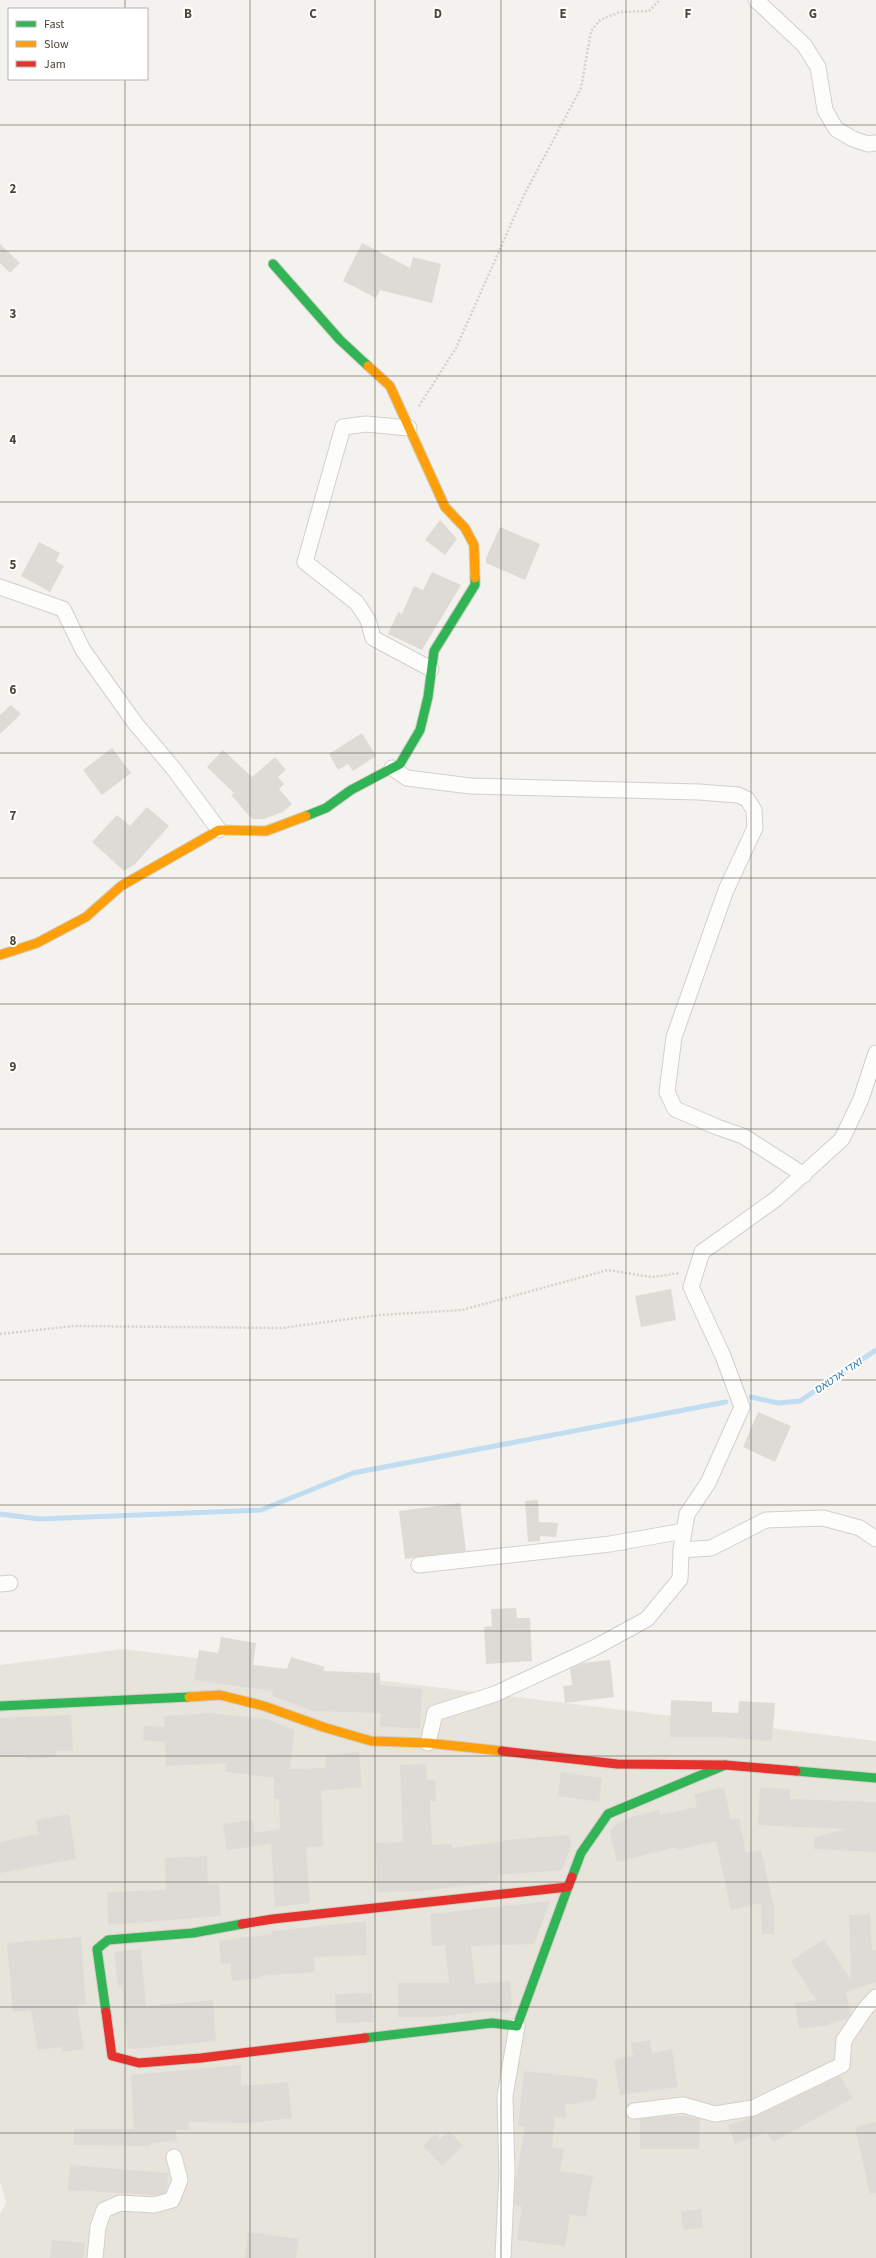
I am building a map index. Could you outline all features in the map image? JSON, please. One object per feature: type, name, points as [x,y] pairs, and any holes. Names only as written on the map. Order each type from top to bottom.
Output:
[{"type":"street","points":[[756,0],[804,45],[818,67],[826,110],[836,129],[853,139],[868,144],[876,143]]},
{"type":"street","points":[[0,954],[37,944],[86,917],[121,886],[219,830],[266,831],[326,808],[351,790],[400,764],[420,730],[434,651],[475,585],[474,545],[465,528],[445,507],[390,386],[340,340],[273,264]]},
{"type":"street","points":[[409,428],[366,424],[344,427],[305,562],[356,603],[368,620],[373,638],[431,669]]},
{"type":"street","points":[[0,587],[63,609],[87,656],[135,723],[173,768],[219,830]]},
{"type":"street","points":[[392,768],[407,778],[470,786],[699,792],[738,795],[748,799],[754,810],[755,828],[726,890],[674,1038],[667,1092],[675,1109],[717,1127],[743,1136],[804,1175]]},
{"type":"street","points":[[428,1743],[435,1713],[495,1694],[594,1648],[647,1619],[680,1579],[681,1550],[687,1514],[708,1483],[742,1407],[723,1356],[691,1287],[702,1252],[776,1199],[842,1140],[861,1099],[876,1053]]},
{"type":"street","points":[[681,1550],[711,1548],[766,1520],[823,1518],[860,1528],[876,1539]]},
{"type":"street","points":[[419,1566],[610,1544],[684,1532]]},
{"type":"street","points":[[0,1706],[220,1695],[264,1706],[323,1728],[371,1741],[428,1743],[617,1764],[725,1765],[876,1778]]},
{"type":"street","points":[[503,2256],[507,2174],[505,2096],[517,2026],[581,1853],[608,1814],[725,1765]]},
{"type":"street","points":[[517,2026],[492,2023],[269,2050],[139,2063],[112,2056],[96,1949],[108,1940],[193,1933],[273,1919],[568,1886]]},
{"type":"street","points":[[634,2110],[683,2105],[715,2114],[753,2108],[842,2065],[844,2040],[865,2009],[876,1997]]},
{"type":"street","points":[[95,2258],[98,2227],[104,2210],[120,2203],[154,2205],[172,2200],[180,2180],[174,2157]]},
{"type":"path","points":[[409,428],[423,398],[456,348],[524,195],[581,88],[590,31],[600,20],[620,12],[649,11],[660,0]]},
{"type":"path","points":[[0,1334],[74,1326],[281,1328],[380,1315],[462,1310],[608,1270],[652,1277],[696,1271]]},
{"type":"shaded area","points":[[123,1649],[876,1741],[876,2258],[0,2258],[0,2215],[6,2202],[0,2181],[0,1665]]},
{"type":"building","points":[[362,243],[410,268],[413,257],[441,264],[432,303],[380,290],[376,298],[343,281]]},
{"type":"building","points":[[0,244],[20,263],[10,273],[0,263]]},
{"type":"building","points":[[440,520],[457,539],[445,555],[425,540]]},
{"type":"building","points":[[500,527],[540,544],[525,580],[486,563],[486,558]]},
{"type":"building","points":[[39,542],[60,553],[56,561],[64,566],[50,592],[21,576]]},
{"type":"building","points":[[432,572],[461,585],[422,650],[388,634],[398,612],[402,614],[414,586],[423,590]]},
{"type":"building","points":[[11,705],[21,714],[0,734],[0,715]]},
{"type":"building","points":[[362,733],[376,756],[353,771],[348,764],[338,770],[329,754]]},
{"type":"building","points":[[112,748],[131,773],[102,795],[83,770]]},
{"type":"building","points":[[223,750],[252,777],[275,757],[286,770],[278,777],[284,784],[279,789],[292,804],[283,812],[264,819],[252,819],[231,795],[234,793],[207,767]]},
{"type":"building","points":[[147,807],[169,826],[135,864],[124,871],[92,842],[117,815],[130,826]]},
{"type":"building","points":[[671,1289],[676,1320],[641,1327],[635,1296]]},
{"type":"building","points":[[758,1412],[791,1426],[775,1462],[743,1447]]},
{"type":"building","points":[[538,1500],[539,1522],[558,1523],[556,1537],[540,1536],[540,1541],[528,1542],[525,1501]]},
{"type":"building","points":[[460,1503],[466,1551],[405,1559],[399,1511]]},
{"type":"building","points":[[516,1608],[517,1618],[530,1618],[532,1661],[486,1664],[484,1627],[492,1626],[491,1609]]},
{"type":"building","points":[[221,1637],[256,1643],[253,1665],[287,1669],[291,1657],[325,1667],[323,1671],[380,1673],[380,1685],[422,1689],[420,1729],[380,1726],[381,1713],[313,1711],[272,1696],[273,1691],[194,1680],[199,1650],[218,1653]]},
{"type":"building","points":[[610,1660],[614,1697],[565,1703],[563,1686],[572,1685],[570,1669],[583,1663]]},
{"type":"building","points":[[671,1700],[712,1702],[712,1712],[738,1713],[739,1701],[775,1703],[772,1741],[719,1737],[670,1737]]},
{"type":"building","points":[[211,1713],[266,1719],[295,1730],[290,1769],[326,1768],[325,1755],[359,1752],[362,1787],[321,1791],[323,1846],[306,1847],[310,1903],[275,1907],[271,1844],[227,1850],[223,1824],[253,1820],[255,1833],[280,1829],[279,1799],[274,1799],[274,1778],[226,1772],[227,1763],[166,1766],[165,1742],[143,1740],[144,1726],[165,1727],[164,1716]]},
{"type":"building","points":[[71,1715],[73,1751],[56,1751],[56,1757],[26,1759],[26,1757],[0,1757],[0,1718]]},
{"type":"building","points":[[426,1764],[427,1780],[435,1780],[436,1801],[430,1801],[432,1845],[452,1844],[452,1848],[517,1839],[570,1835],[571,1846],[562,1870],[498,1875],[499,1882],[420,1891],[377,1892],[376,1843],[403,1842],[400,1765]]},
{"type":"building","points":[[561,1772],[602,1778],[599,1802],[558,1796]]},
{"type":"building","points":[[724,1787],[731,1820],[739,1818],[746,1853],[761,1850],[774,1907],[774,1934],[762,1934],[761,1903],[731,1910],[716,1841],[677,1850],[676,1847],[617,1862],[610,1832],[616,1824],[634,1816],[659,1810],[660,1815],[697,1807],[694,1794]]},
{"type":"building","points":[[760,1788],[790,1789],[790,1799],[876,1802],[876,1852],[814,1849],[815,1837],[847,1829],[758,1825]]},
{"type":"building","points":[[69,1814],[76,1859],[0,1873],[0,1842],[38,1834],[36,1820]]},
{"type":"building","points":[[207,1856],[208,1884],[219,1883],[221,1916],[108,1925],[107,1892],[166,1890],[165,1858]]},
{"type":"building","points":[[550,1901],[534,1944],[471,1946],[475,1984],[510,1981],[512,2004],[509,2013],[487,2011],[435,2017],[398,2017],[398,1983],[449,1983],[445,1945],[432,1946],[430,1914]]},
{"type":"building","points":[[870,1914],[872,1951],[876,1950],[876,1982],[846,1992],[851,2014],[847,2019],[830,2023],[830,2025],[799,2029],[795,2003],[816,2000],[791,1961],[824,1939],[851,1980],[849,1915]]},
{"type":"building","points":[[366,1921],[367,1955],[314,1957],[315,1972],[260,1976],[260,1978],[232,1981],[230,1963],[221,1964],[219,1941],[272,1934],[272,1931]]},
{"type":"building","points":[[81,1937],[86,2004],[77,2005],[84,2049],[62,2052],[62,2047],[38,2050],[31,2010],[13,2012],[7,1943]]},
{"type":"building","points":[[141,1949],[146,2006],[213,2000],[216,2041],[134,2049],[128,2048],[122,1987],[118,1987],[114,1952]]},
{"type":"building","points":[[372,1993],[373,2022],[336,2023],[335,1994]]},
{"type":"building","points":[[650,2040],[652,2053],[672,2049],[678,2087],[620,2095],[614,2060],[633,2056],[631,2043]]},
{"type":"building","points":[[241,2065],[241,2086],[288,2082],[292,2118],[250,2123],[189,2122],[189,2130],[176,2130],[177,2141],[151,2143],[150,2146],[74,2145],[74,2129],[134,2129],[131,2075]]},
{"type":"building","points":[[524,2071],[598,2079],[595,2100],[565,2105],[566,2118],[555,2117],[552,2147],[564,2149],[560,2171],[593,2176],[586,2217],[570,2215],[565,2246],[517,2240],[522,2207],[514,2205],[515,2185],[525,2127],[518,2126]]},
{"type":"building","points":[[840,2076],[853,2098],[773,2142],[767,2132],[735,2144],[728,2125],[757,2116]]},
{"type":"building","points":[[687,2116],[700,2119],[699,2149],[640,2149],[640,2119]]},
{"type":"building","points":[[876,2122],[876,2193],[870,2194],[855,2127]]},
{"type":"building","points":[[449,2131],[463,2146],[442,2166],[423,2146],[435,2134],[440,2139]]},
{"type":"building","points":[[70,2165],[168,2173],[167,2187],[165,2193],[155,2195],[68,2190]]},
{"type":"building","points":[[701,2209],[703,2228],[683,2230],[681,2211]]},
{"type":"building","points":[[248,2232],[299,2239],[296,2258],[245,2258]]},
{"type":"building","points":[[52,2240],[85,2243],[83,2258],[50,2258]]},
{"type":"waterway","name":"ואדי ארטאס","points":[[751,1397],[778,1403],[800,1401],[876,1350]]},
{"type":"waterway","points":[[0,1514],[39,1519],[261,1510],[353,1473],[726,1402]]},
{"type":"traffic: fast","points":[[273,264],[340,340],[368,366]]},
{"type":"traffic: fast","points":[[306,816],[326,808],[351,790],[400,764],[420,730],[428,697],[434,651],[475,585],[475,578]]},
{"type":"traffic: fast","points":[[0,1706],[189,1697]]},
{"type":"traffic: fast","points":[[572,1877],[581,1853],[608,1814],[725,1765]]},
{"type":"traffic: fast","points":[[796,1771],[876,1778]]},
{"type":"traffic: fast","points":[[365,2038],[492,2023],[517,2026],[568,1887]]},
{"type":"traffic: fast","points":[[106,2012],[97,1949],[108,1940],[193,1933],[242,1924]]},
{"type":"traffic: slow","points":[[368,366],[390,386],[445,507],[465,528],[474,545],[475,578]]},
{"type":"traffic: slow","points":[[0,955],[37,943],[86,917],[121,886],[219,830],[266,831],[306,816]]},
{"type":"traffic: slow","points":[[189,1697],[220,1695],[264,1706],[323,1727],[371,1741],[428,1743],[502,1751]]},
{"type":"traffic: jam","points":[[502,1751],[617,1764],[725,1765],[796,1771]]},
{"type":"traffic: jam","points":[[242,1924],[273,1919],[568,1887],[572,1877]]},
{"type":"traffic: jam","points":[[106,2012],[112,2056],[139,2063],[201,2058],[365,2038]]}]
